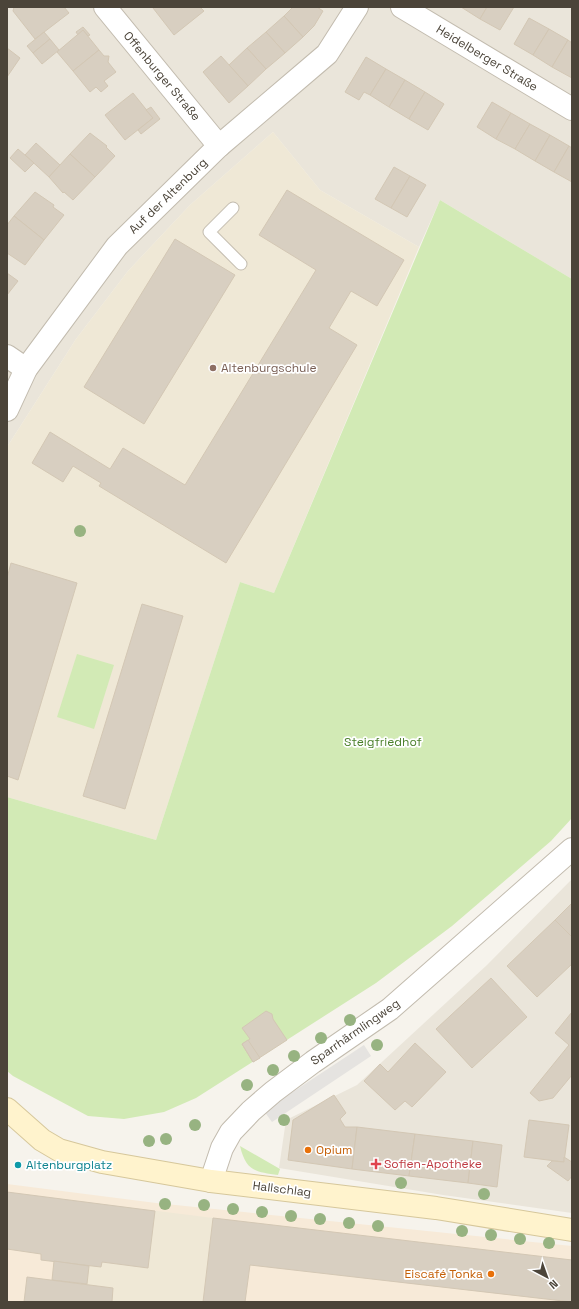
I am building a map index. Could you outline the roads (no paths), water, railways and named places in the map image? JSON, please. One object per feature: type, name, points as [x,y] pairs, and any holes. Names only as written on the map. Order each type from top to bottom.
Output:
[{"type":"main road","name":"Hallschlag","points":[[7,1109],[42,1140],[58,1150],[77,1157],[211,1181],[436,1208],[572,1230]]},
{"type":"street","name":"Offenburger Straße","points":[[105,7],[219,146]]},
{"type":"street","name":"Auf der Altenburg","points":[[7,410],[26,369],[116,246],[219,146],[327,54],[356,7]]},
{"type":"street","name":"Heidelberger Straße","points":[[402,7],[572,109]]},
{"type":"street","points":[[7,356],[26,369]]},
{"type":"street","name":"Sparrhärmlingweg","points":[[211,1181],[222,1148],[231,1132],[251,1111],[273,1092],[313,1062],[390,1009],[572,849]]},
{"type":"lane","points":[[234,208],[208,232],[241,264]]},
{"type":"place","name":"Altenburgschule","points":[[213,368]]},
{"type":"place","name":"Opium","points":[[308,1150]]},
{"type":"place","name":"Sofien-Apotheke","points":[[376,1164]]},
{"type":"place","name":"Altenburgplatz","points":[[18,1165]]},
{"type":"place","name":"Eiscafé Tonka","points":[[491,1274]]},
{"type":"park label","name":"Steigfriedhof","points":[[383,742]]}]
